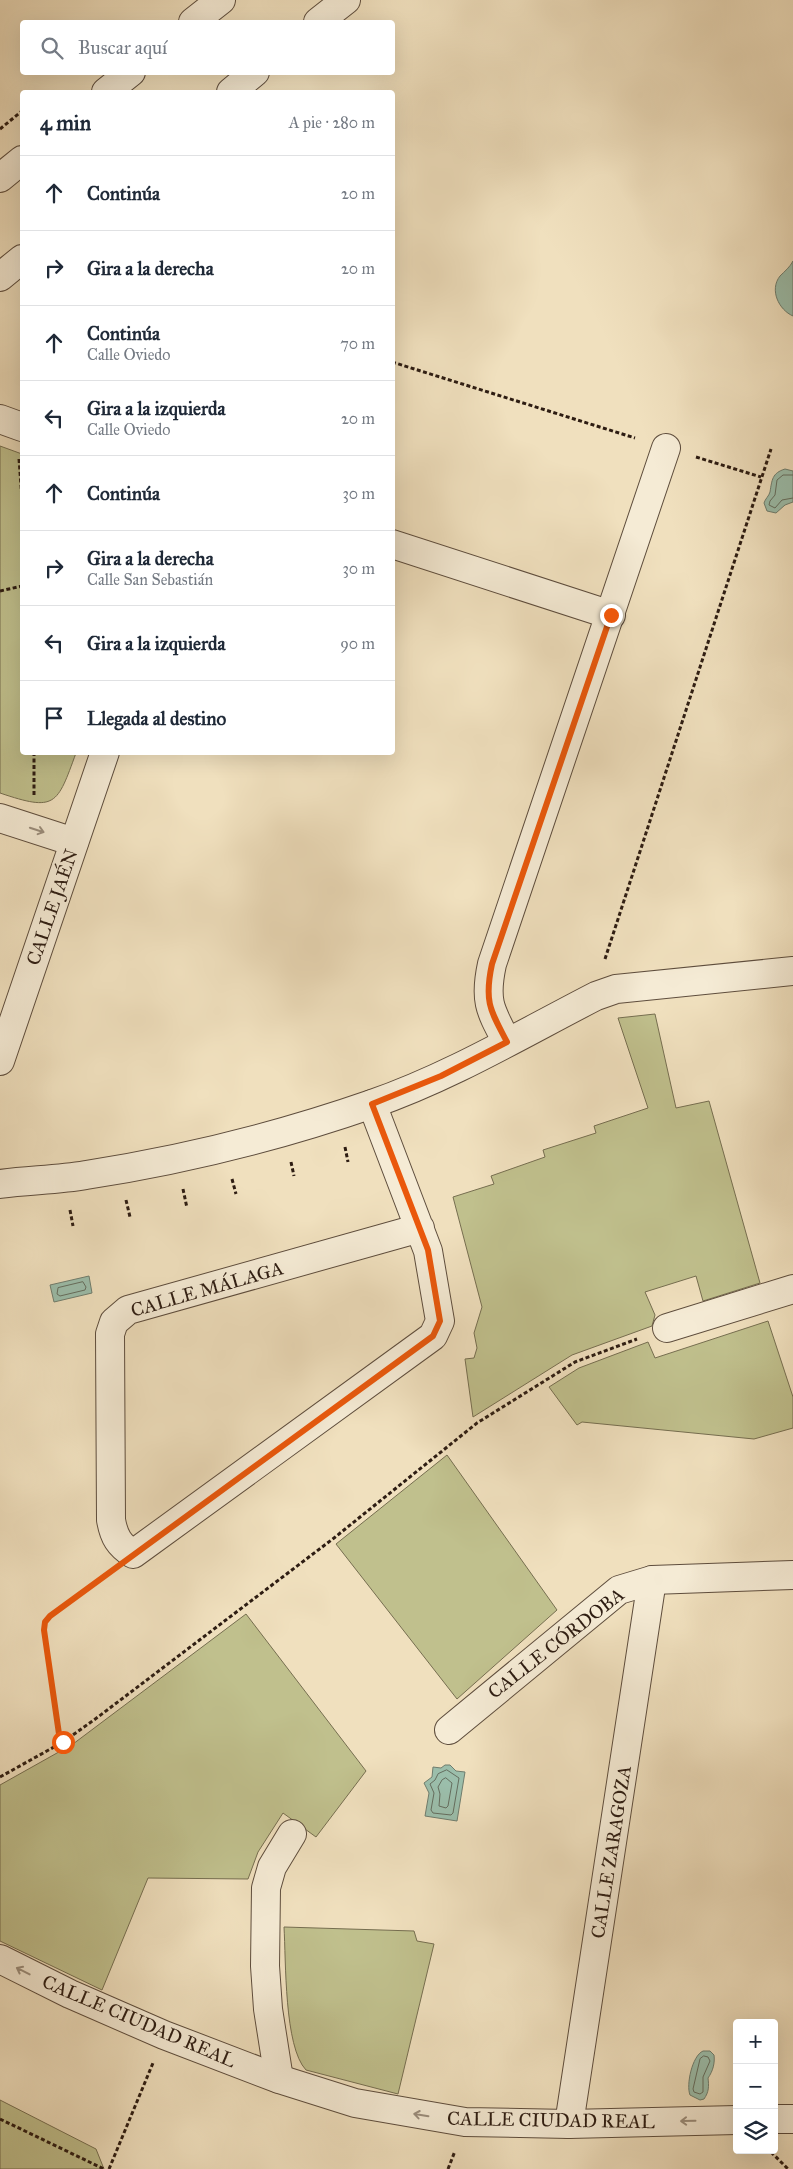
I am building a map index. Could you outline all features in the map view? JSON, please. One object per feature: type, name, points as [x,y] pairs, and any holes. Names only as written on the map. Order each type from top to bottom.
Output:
[{"type":"street","points":[[196,20],[222,0]]},
{"type":"street","points":[[321,20],[346,0]]},
{"type":"street","points":[[108,90],[127,75]]},
{"type":"street","points":[[234,90],[252,75]]},
{"type":"street","points":[[0,178],[20,162]]},
{"type":"street","points":[[0,419],[20,425]]},
{"type":"street","points":[[507,1042],[491,1013],[488,982],[492,964],[666,448]]},
{"type":"street","points":[[395,545],[611,615]]},
{"type":"street","name":"CALLE JAÉN","points":[[0,1061],[104,755]]},
{"type":"street","points":[[0,818],[74,842]]},
{"type":"street","points":[[0,1184],[84,1176],[184,1157],[237,1144],[372,1104],[441,1076],[596,996],[616,989],[793,971]]},
{"type":"street","points":[[133,1554],[433,1336],[440,1321],[428,1250],[372,1104]]},
{"type":"street","name":"CALLE MÁLAGA","points":[[133,1554],[118,1542],[114,1535],[111,1520],[110,1334],[114,1322],[128,1310],[420,1228]]},
{"type":"street","points":[[667,1328],[793,1289]]},
{"type":"street","name":"CALLE CÓRDOBA","points":[[449,1730],[618,1590],[652,1580],[793,1575]]},
{"type":"street","name":"CALLE ZARAGOZA","points":[[569,2124],[652,1580]]},
{"type":"street","points":[[279,2079],[268,2009],[266,1888],[272,1867],[292,1834]]},
{"type":"street","name":"CALLE CIUDAD REAL","points":[[0,1959],[70,1994],[164,2035],[279,2079],[355,2103],[456,2121],[569,2124],[733,2120]]},
{"type":"street","points":[[778,2119],[793,2119]]},
{"type":"path","points":[[0,129],[20,113]]},
{"type":"path","points":[[395,363],[640,439]]},
{"type":"path","points":[[602,966],[771,449]]},
{"type":"path","points":[[19,456],[20,470]]},
{"type":"path","points":[[694,456],[761,477]]},
{"type":"path","points":[[0,591],[20,586]]},
{"type":"path","points":[[34,755],[34,798]]},
{"type":"path","points":[[182,1185],[187,1208]]},
{"type":"path","points":[[70,1209],[73,1226]]},
{"type":"path","points":[[0,1777],[63,1742],[334,1538],[477,1423],[575,1362],[667,1328]]},
{"type":"path","points":[[63,1742],[59,1734],[44,1630],[45,1622],[50,1616],[133,1554]]},
{"type":"path","points":[[109,2169],[155,2058]]},
{"type":"path","points":[[0,2119],[104,2169]]},
{"type":"path","points":[[448,2169],[457,2147]]},
{"type":"path","points":[[774,2154],[788,2169]]},
{"type":"shaded area","points":[[0,446],[20,453],[20,755],[75,755],[64,784],[52,800],[33,802],[0,793]]},
{"type":"shaded area","points":[[655,1014],[676,1108],[709,1101],[760,1283],[703,1301],[696,1276],[645,1292],[655,1315],[652,1326],[572,1355],[473,1417],[465,1359],[474,1358],[477,1348],[474,1333],[482,1307],[453,1197],[494,1184],[491,1176],[545,1157],[543,1150],[596,1133],[594,1126],[648,1108],[618,1018]]},
{"type":"shaded area","points":[[768,1321],[793,1397],[793,1428],[754,1439],[582,1422],[577,1425],[549,1387],[579,1368],[648,1342],[655,1358]]},
{"type":"shaded area","points":[[447,1455],[557,1610],[457,1699],[336,1544]]},
{"type":"shaded area","points":[[246,1614],[366,1771],[316,1837],[283,1813],[258,1852],[248,1879],[148,1878],[102,1990],[0,1941],[0,1785],[73,1744]]},
{"type":"shaded area","points":[[284,1927],[414,1931],[417,1941],[434,1944],[398,2094],[306,2070],[299,2059],[290,2023]]},
{"type":"shaded area","points":[[0,2100],[96,2149],[104,2169],[0,2169]]},
{"type":"water","points":[[793,261],[793,316],[780,304],[775,287],[780,276]]},
{"type":"water","points":[[785,469],[793,471],[793,502],[785,505],[776,513],[767,511],[764,503],[773,477]]},
{"type":"water","points":[[89,1276],[92,1293],[54,1302],[50,1285]]},
{"type":"water","points":[[445,1765],[450,1765],[456,1771],[465,1772],[457,1821],[425,1816],[429,1793],[424,1783],[432,1777],[433,1767],[441,1768]]},
{"type":"water","points":[[703,2051],[710,2051],[714,2055],[714,2061],[708,2078],[707,2094],[704,2099],[700,2100],[690,2095],[689,2085],[693,2064]]},
{"type":"route","points":[[63,1742],[59,1734],[44,1630],[45,1622],[50,1616],[433,1336],[438,1329],[440,1321],[428,1250],[372,1104],[441,1076],[507,1042],[491,1013],[488,982],[492,964],[611,615]]}]
